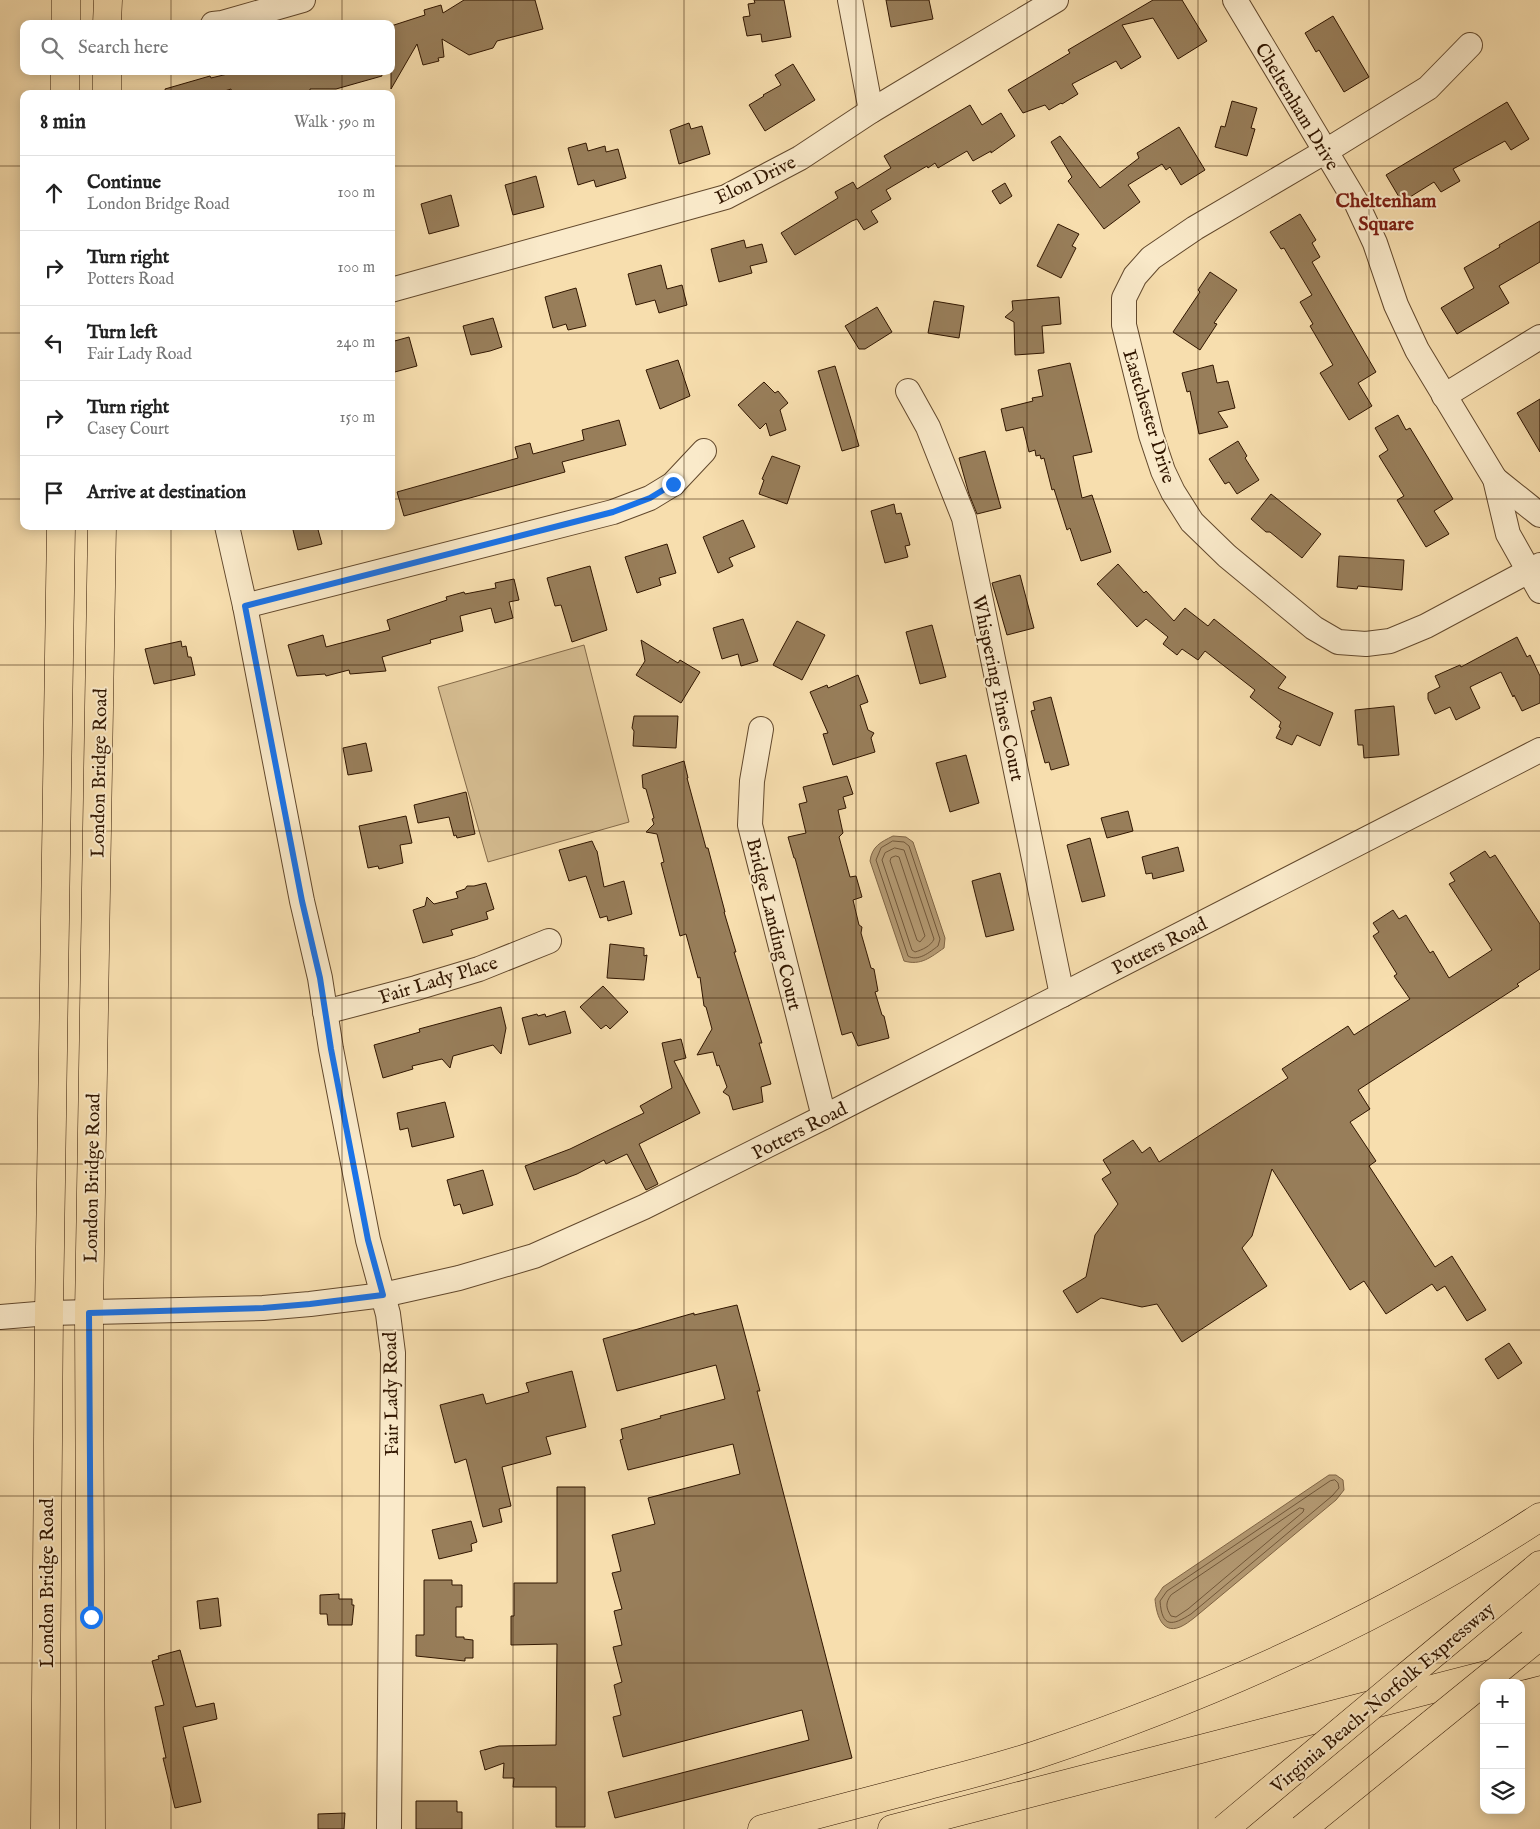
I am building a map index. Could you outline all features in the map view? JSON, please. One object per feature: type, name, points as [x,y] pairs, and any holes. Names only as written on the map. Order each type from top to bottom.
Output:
[{"type":"main road","points":[[66,0],[66,20]]},
{"type":"main road","points":[[107,20],[108,0]]},
{"type":"main road","points":[[65,75],[65,90]]},
{"type":"main road","points":[[107,75],[107,90]]},
{"type":"main road","name":"London Bridge Road","points":[[45,1829],[49,1314],[60,530]]},
{"type":"main road","name":"London Bridge Road","points":[[91,1829],[89,1313],[102,530]]},
{"type":"main road","points":[[762,1829],[1035,1755],[1234,1681],[1344,1630],[1417,1592],[1494,1548],[1540,1517]]},
{"type":"main road","name":"Virginia Beach-Norfolk Expressway","points":[[1224,1829],[1540,1565]]},
{"type":"main road","points":[[892,1829],[1537,1647]]},
{"type":"main road","points":[[1302,1829],[1537,1647]]},
{"type":"street","points":[[233,20],[303,0]]},
{"type":"street","points":[[850,0],[871,111]]},
{"type":"street","name":"Elon Drive","points":[[395,289],[726,197],[800,158],[871,111],[1056,0]]},
{"type":"street","name":"Cheltenham Drive","points":[[1235,0],[1356,202],[1375,243],[1396,305],[1416,350],[1495,479],[1508,534],[1536,576]]},
{"type":"street","name":"Eastchester Drive","points":[[1470,46],[1428,88],[1326,152],[1195,228],[1151,258],[1135,276],[1124,298],[1124,325],[1152,435],[1163,472],[1173,492],[1192,522],[1227,556],[1314,628],[1338,642],[1366,644],[1390,641],[1536,576]]},
{"type":"street","points":[[1444,396],[1540,337]]},
{"type":"street","name":"Whispering Pines Court","points":[[908,391],[928,427],[964,518],[1062,995]]},
{"type":"street","points":[[245,606],[613,512],[650,498],[673,484],[704,451]]},
{"type":"street","name":"Cheltenham Drive","points":[[1495,479],[1540,516]]},
{"type":"street","name":"Fair Lady Road","points":[[228,530],[245,606],[368,1240],[388,1314],[392,1353],[389,1829]]},
{"type":"street","name":"Bridge Landing Court","points":[[761,730],[752,781],[750,825],[824,1117]]},
{"type":"street","name":"Potters Road","points":[[0,1317],[263,1308],[310,1304],[383,1295],[459,1278],[534,1256],[644,1208],[1540,750]]},
{"type":"street","name":"Fair Lady Place","points":[[325,1012],[479,969],[548,941]]},
{"type":"shaded area","points":[[584,645],[629,822],[488,862],[438,687]]},
{"type":"water","points":[[893,836],[906,837],[913,842],[945,938],[944,948],[921,961],[904,961],[870,861],[875,848]]},
{"type":"water","points":[[1329,1475],[1336,1475],[1343,1480],[1344,1490],[1336,1500],[1189,1622],[1174,1629],[1164,1625],[1158,1616],[1155,1599],[1163,1587]]},
{"type":"building","points":[[464,0],[535,0],[543,29],[497,41],[493,48],[469,55],[442,39],[444,57],[438,58],[439,61],[423,65],[417,44],[391,89],[391,75],[395,75],[395,25],[425,15],[424,10],[441,5],[443,13]]},
{"type":"building","points":[[754,0],[784,0],[791,37],[762,42],[761,34],[747,36],[743,17],[750,16],[748,4],[755,3]]},
{"type":"building","points":[[886,0],[929,0],[933,19],[891,27]]},
{"type":"building","points":[[1153,0],[1182,0],[1207,41],[1178,59],[1153,18],[1122,25],[1141,57],[1121,69],[1116,61],[1072,84],[1078,94],[1062,104],[1049,110],[1045,105],[1023,113],[1008,90],[1070,53],[1068,50]]},
{"type":"building","points":[[1333,16],[1369,77],[1344,92],[1319,50],[1316,52],[1305,33]]},
{"type":"building","points":[[793,64],[815,100],[765,131],[749,105],[781,85],[775,75]]},
{"type":"building","points":[[223,75],[382,76],[336,89],[165,90],[210,76],[211,78]]},
{"type":"building","points":[[1232,101],[1257,108],[1251,128],[1255,129],[1247,156],[1215,147],[1221,126],[1225,127]]},
{"type":"building","points":[[1507,102],[1529,139],[1511,150],[1505,141],[1453,169],[1460,181],[1441,192],[1434,182],[1402,202],[1386,175]]},
{"type":"building","points":[[970,105],[982,125],[1001,113],[1015,136],[991,153],[991,151],[973,161],[967,151],[938,168],[935,163],[928,168],[927,166],[886,190],[891,199],[871,211],[878,222],[864,230],[857,219],[795,255],[781,233],[838,198],[835,192],[853,182],[857,189],[891,168],[884,156]]},
{"type":"building","points":[[689,123],[691,129],[702,126],[710,154],[679,164],[670,130]]},
{"type":"building","points":[[1179,127],[1205,170],[1181,185],[1170,167],[1166,170],[1162,164],[1128,185],[1140,202],[1104,229],[1068,181],[1072,177],[1051,142],[1060,136],[1100,188],[1139,158],[1137,153]]},
{"type":"building","points":[[586,143],[588,151],[605,146],[606,152],[618,149],[626,178],[596,187],[594,180],[578,185],[568,148]]},
{"type":"building","points":[[536,176],[544,207],[513,215],[505,185]]},
{"type":"building","points":[[1005,183],[1012,196],[1000,204],[992,191]]},
{"type":"building","points":[[451,195],[459,226],[429,234],[421,204]]},
{"type":"building","points":[[1300,214],[1316,240],[1312,243],[1320,257],[1312,262],[1376,372],[1358,383],[1372,406],[1349,420],[1320,373],[1333,365],[1310,326],[1313,324],[1300,302],[1312,295],[1284,248],[1281,249],[1270,232]]},
{"type":"building","points":[[1540,221],[1540,262],[1499,286],[1509,303],[1457,334],[1441,308],[1474,288],[1464,268]]},
{"type":"building","points":[[1058,224],[1079,234],[1072,246],[1076,248],[1061,278],[1037,266]]},
{"type":"building","points":[[744,240],[746,248],[762,244],[767,262],[750,266],[752,273],[719,282],[711,249]]},
{"type":"building","points":[[661,265],[667,289],[682,285],[687,305],[659,313],[655,300],[636,305],[628,274]]},
{"type":"building","points":[[1210,272],[1237,290],[1214,323],[1217,324],[1200,350],[1173,332],[1200,292],[1198,290]]},
{"type":"building","points":[[576,288],[586,326],[568,330],[566,324],[553,328],[545,297]]},
{"type":"building","points":[[1059,297],[1061,324],[1042,326],[1044,353],[1015,355],[1014,322],[1005,317],[1013,310],[1012,301]]},
{"type":"building","points":[[934,301],[964,306],[959,338],[928,333]]},
{"type":"building","points":[[877,307],[892,332],[865,349],[859,349],[845,326]]},
{"type":"building","points":[[493,318],[502,347],[471,355],[463,326]]},
{"type":"building","points":[[409,337],[417,366],[395,372],[395,341]]},
{"type":"building","points":[[678,360],[690,396],[660,409],[646,370]]},
{"type":"building","points":[[1070,363],[1092,452],[1073,456],[1082,498],[1092,495],[1111,552],[1081,561],[1070,528],[1067,530],[1054,489],[1052,490],[1044,458],[1041,459],[1040,455],[1036,456],[1035,450],[1029,452],[1023,427],[1006,431],[1001,409],[1033,401],[1032,398],[1043,396],[1038,370]]},
{"type":"building","points":[[1213,365],[1217,383],[1228,381],[1235,408],[1218,412],[1228,427],[1199,434],[1190,391],[1187,392],[1182,373]]},
{"type":"building","points":[[835,366],[859,446],[842,451],[818,371]]},
{"type":"building","points":[[764,382],[775,393],[778,391],[788,403],[780,410],[786,430],[770,436],[766,423],[760,429],[738,405]]},
{"type":"building","points":[[1540,399],[1540,452],[1517,413]]},
{"type":"building","points":[[1398,415],[1406,430],[1410,428],[1453,499],[1434,511],[1449,534],[1426,547],[1397,500],[1404,496],[1379,456],[1388,450],[1375,428]]},
{"type":"building","points":[[619,420],[626,445],[562,462],[565,472],[404,516],[397,492],[518,458],[515,447],[530,443],[533,454],[584,440],[582,430]]},
{"type":"building","points":[[1238,441],[1247,456],[1245,458],[1259,480],[1237,494],[1229,482],[1225,484],[1209,459]]},
{"type":"building","points":[[985,451],[1001,508],[977,514],[959,458]]},
{"type":"building","points":[[772,456],[800,466],[787,504],[759,494],[764,480],[762,479]]},
{"type":"building","points":[[1271,494],[1321,534],[1302,558],[1251,519]]},
{"type":"building","points":[[894,504],[896,514],[901,513],[910,545],[905,546],[908,557],[885,563],[871,511]]},
{"type":"building","points":[[743,520],[755,547],[729,558],[733,566],[718,573],[703,537]]},
{"type":"building","points":[[293,530],[318,530],[322,544],[298,550]]},
{"type":"building","points":[[667,544],[676,573],[659,578],[661,585],[637,593],[625,557]]},
{"type":"building","points":[[1339,556],[1404,560],[1402,590],[1358,586],[1357,589],[1337,587]]},
{"type":"building","points":[[1118,564],[1144,593],[1146,591],[1174,621],[1185,608],[1208,626],[1214,619],[1286,677],[1278,688],[1333,713],[1320,746],[1297,735],[1292,745],[1276,738],[1281,728],[1279,727],[1281,722],[1250,697],[1255,690],[1205,651],[1198,660],[1182,649],[1177,655],[1163,644],[1168,637],[1146,619],[1137,627],[1097,584]]},
{"type":"building","points":[[590,566],[607,630],[572,642],[561,605],[555,606],[547,578]]},
{"type":"building","points":[[1020,575],[1034,628],[1007,635],[992,583]]},
{"type":"building","points":[[514,579],[519,600],[509,602],[513,618],[495,623],[491,608],[460,616],[463,631],[430,640],[431,643],[382,657],[386,671],[350,674],[349,670],[326,676],[325,674],[297,676],[288,645],[323,635],[326,647],[390,630],[387,620],[447,600],[446,597],[464,592],[465,594],[496,588],[495,583]]},
{"type":"building","points":[[743,619],[758,661],[741,666],[738,654],[722,659],[713,628]]},
{"type":"building","points":[[797,621],[825,635],[802,680],[773,665]]},
{"type":"building","points":[[932,625],[946,677],[920,684],[906,632]]},
{"type":"building","points":[[1517,637],[1527,657],[1530,655],[1540,676],[1540,703],[1522,711],[1501,672],[1470,687],[1480,708],[1456,720],[1450,707],[1435,714],[1428,699],[1428,693],[1440,687],[1435,676],[1460,665],[1461,667]]},
{"type":"building","points":[[641,640],[678,663],[680,660],[700,672],[681,703],[636,675],[645,661]]},
{"type":"building","points":[[181,641],[182,647],[186,646],[188,657],[191,657],[195,675],[154,684],[145,649]]},
{"type":"building","points":[[858,675],[868,702],[860,705],[868,730],[874,733],[871,738],[875,752],[833,765],[823,734],[828,733],[810,692],[827,685],[828,688]]},
{"type":"building","points":[[1051,697],[1069,765],[1051,770],[1049,762],[1045,763],[1031,711],[1035,710],[1033,702]]},
{"type":"building","points":[[1394,706],[1399,755],[1364,758],[1363,745],[1358,745],[1355,710]]},
{"type":"building","points":[[634,716],[678,716],[676,748],[633,746],[634,731],[632,728]]},
{"type":"building","points":[[366,743],[372,771],[348,775],[343,748]]},
{"type":"building","points":[[966,755],[979,803],[950,812],[936,763]]},
{"type":"building","points":[[684,761],[706,848],[708,848],[736,952],[734,952],[762,1043],[759,1043],[771,1084],[761,1087],[763,1102],[733,1110],[729,1096],[723,1092],[727,1087],[713,1052],[697,1055],[712,1029],[706,1007],[704,1006],[700,977],[698,978],[686,934],[680,936],[661,863],[664,862],[657,834],[646,832],[654,824],[652,819],[654,818],[646,789],[643,788],[642,775]]},
{"type":"building","points":[[847,776],[853,794],[843,797],[846,808],[838,810],[843,833],[839,837],[850,877],[856,876],[862,897],[853,900],[859,925],[862,927],[861,933],[871,968],[874,969],[878,991],[875,992],[882,1015],[884,1016],[889,1038],[858,1046],[852,1032],[842,1035],[788,837],[806,833],[799,804],[807,802],[803,787]]},
{"type":"building","points":[[466,792],[475,834],[457,838],[456,835],[454,836],[449,817],[418,823],[414,805]]},
{"type":"building","points":[[1128,811],[1133,831],[1107,838],[1101,818]]},
{"type":"building","points":[[406,816],[412,843],[400,845],[403,863],[379,869],[378,866],[368,868],[359,826]]},
{"type":"building","points":[[1090,838],[1105,896],[1082,902],[1067,845]]},
{"type":"building","points":[[592,841],[597,851],[604,887],[624,881],[632,914],[608,921],[607,916],[600,918],[586,876],[569,881],[559,850]]},
{"type":"building","points":[[1178,847],[1184,871],[1153,879],[1152,873],[1146,874],[1142,857]]},
{"type":"building","points":[[1485,851],[1490,858],[1495,855],[1540,924],[1540,969],[1517,984],[1519,986],[1358,1090],[1370,1109],[1350,1122],[1376,1161],[1369,1166],[1435,1267],[1452,1256],[1486,1310],[1467,1321],[1445,1286],[1437,1291],[1432,1284],[1386,1314],[1364,1281],[1350,1290],[1272,1169],[1252,1236],[1242,1248],[1267,1286],[1182,1342],[1157,1304],[1142,1307],[1101,1298],[1077,1313],[1063,1291],[1086,1277],[1095,1235],[1118,1204],[1102,1179],[1111,1173],[1103,1160],[1133,1140],[1142,1153],[1150,1147],[1159,1162],[1288,1078],[1282,1069],[1348,1026],[1354,1035],[1410,999],[1394,976],[1397,974],[1373,936],[1379,932],[1373,923],[1393,910],[1399,919],[1406,915],[1430,953],[1433,951],[1449,978],[1492,950],[1449,884],[1455,881],[1450,873]]},
{"type":"building","points":[[1000,873],[1014,930],[986,937],[972,881]]},
{"type":"building","points":[[486,883],[494,909],[486,912],[488,919],[451,930],[453,935],[423,943],[413,910],[425,906],[427,897],[434,904],[458,898],[456,892],[465,889],[467,886]]},
{"type":"building","points":[[610,944],[644,948],[644,956],[647,955],[644,980],[607,978]]},
{"type":"building","points":[[603,986],[628,1012],[610,1029],[606,1025],[601,1029],[580,1007]]},
{"type":"building","points":[[501,1007],[506,1028],[501,1054],[493,1045],[453,1056],[450,1068],[442,1059],[412,1066],[413,1069],[383,1078],[374,1045],[420,1032],[419,1029]]},
{"type":"building","points":[[565,1011],[571,1033],[529,1045],[522,1018],[537,1014],[538,1016],[545,1014],[546,1017]]},
{"type":"building","points":[[681,1039],[686,1058],[674,1061],[700,1113],[639,1144],[658,1184],[646,1190],[627,1154],[606,1164],[604,1160],[577,1174],[534,1190],[525,1166],[570,1149],[644,1113],[640,1106],[672,1088],[662,1043]]},
{"type":"building","points":[[445,1102],[454,1137],[412,1147],[408,1128],[400,1130],[397,1113]]},
{"type":"building","points":[[483,1170],[493,1205],[463,1214],[460,1204],[454,1206],[447,1180]]},
{"type":"building","points":[[737,1305],[760,1391],[757,1391],[852,1758],[615,1818],[608,1792],[809,1740],[802,1710],[623,1757],[613,1717],[621,1715],[614,1685],[622,1682],[613,1647],[622,1645],[614,1611],[622,1609],[612,1573],[621,1571],[612,1535],[655,1524],[648,1498],[740,1474],[733,1444],[628,1470],[620,1440],[623,1439],[621,1429],[661,1418],[660,1416],[725,1399],[716,1365],[617,1391],[603,1339],[694,1313],[694,1315]]},
{"type":"building","points":[[1509,1343],[1522,1363],[1498,1379],[1485,1359]]},
{"type":"building","points":[[572,1371],[586,1427],[546,1437],[551,1454],[502,1467],[511,1506],[499,1509],[502,1522],[483,1527],[466,1459],[455,1463],[440,1405],[483,1394],[486,1404],[529,1392],[526,1383]]},
{"type":"building","points":[[557,1487],[585,1487],[585,1827],[556,1827],[556,1787],[513,1787],[514,1778],[503,1778],[504,1763],[485,1770],[480,1751],[499,1746],[556,1745],[557,1644],[511,1645],[511,1616],[514,1616],[514,1583],[557,1583]]},
{"type":"building","points":[[471,1521],[477,1542],[471,1544],[472,1551],[439,1559],[432,1530]]},
{"type":"building","points":[[424,1580],[452,1580],[452,1585],[462,1585],[462,1607],[456,1607],[456,1637],[473,1640],[473,1658],[465,1658],[465,1661],[416,1656],[416,1635],[424,1635]]},
{"type":"building","points":[[339,1594],[339,1599],[352,1599],[352,1605],[354,1605],[352,1625],[328,1625],[327,1614],[320,1614],[320,1595]]},
{"type":"building","points":[[218,1598],[221,1626],[200,1629],[197,1601]]},
{"type":"building","points":[[180,1650],[196,1707],[214,1703],[217,1719],[183,1727],[201,1802],[175,1808],[163,1758],[166,1758],[155,1707],[164,1705],[152,1661],[159,1659],[158,1656]]},
{"type":"building","points":[[416,1801],[457,1801],[457,1812],[462,1812],[462,1829],[416,1829]]},
{"type":"building","points":[[345,1813],[344,1829],[318,1829],[318,1814]]},
{"type":"district","name":"Cheltenham Square","points":[[1386,212]]},
{"type":"route","points":[[91,1617],[89,1313],[263,1308],[383,1295],[368,1240],[331,1049],[320,978],[302,901],[245,606],[613,512],[650,498],[673,484]]}]
